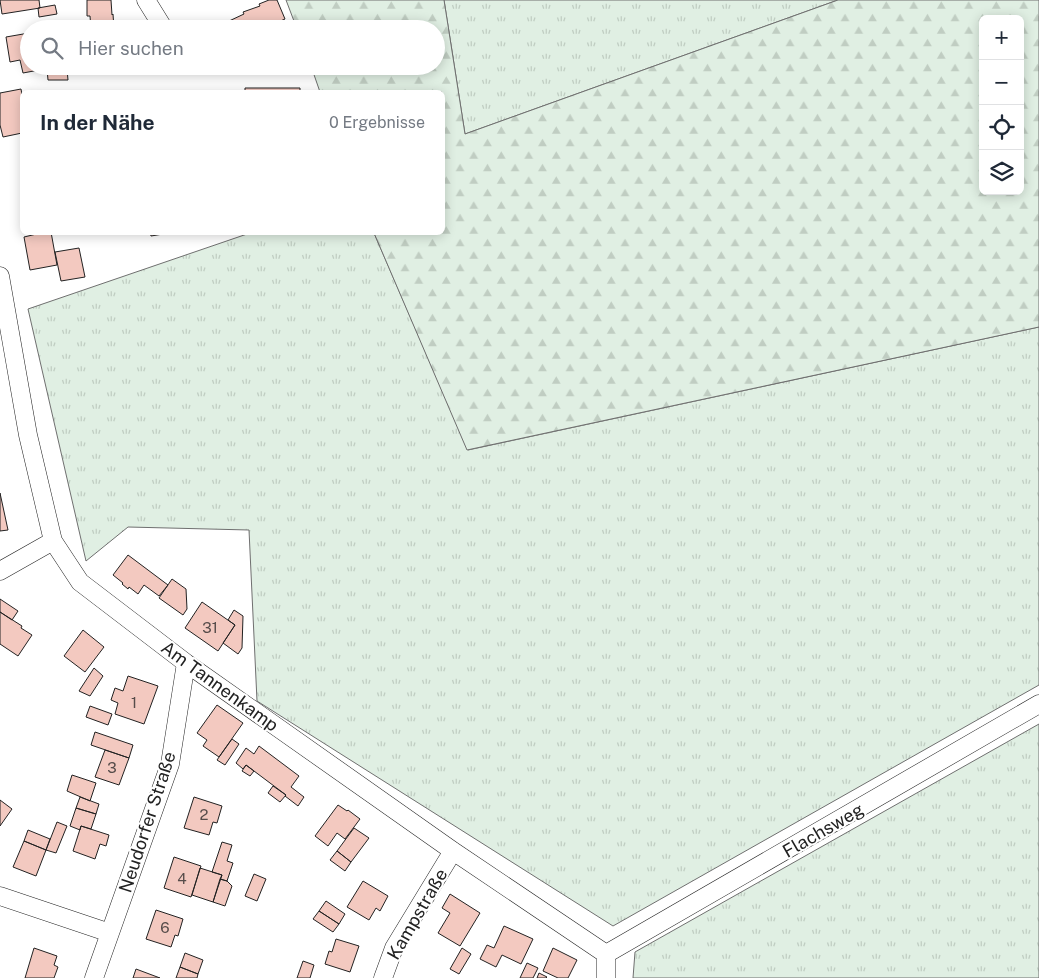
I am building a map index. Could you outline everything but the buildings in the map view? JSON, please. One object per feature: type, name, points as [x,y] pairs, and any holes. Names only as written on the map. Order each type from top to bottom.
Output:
[{"type":"street","points":[[146,0],[158,20]]},
{"type":"street","name":"Am Tannenkamp","points":[[0,276],[28,435],[53,541],[80,582],[186,663],[454,851],[606,954]]},
{"type":"street","points":[[0,571],[53,541]]},
{"type":"street","name":"Neudorfer Straße","points":[[94,978],[170,764],[186,663]]},
{"type":"street","name":"Flachsweg","points":[[606,954],[1039,704]]},
{"type":"street","name":"Kampstraße","points":[[383,978],[394,948],[454,851]]},
{"type":"street","points":[[0,896],[110,933]]},
{"type":"street","points":[[606,954],[606,978]]},
{"type":"green space","points":[[286,0],[444,0],[465,134],[838,0],[1039,0],[1039,327],[467,450],[375,235],[445,235],[445,90],[319,90],[314,75],[445,75],[445,20],[294,20]]},
{"type":"green space","points":[[444,0],[838,0],[465,134]]},
{"type":"green space","points":[[244,235],[375,235],[468,450],[1039,327],[1039,685],[613,926],[257,701],[249,530],[128,527],[86,561],[28,309]]},
{"type":"green space","points":[[1039,724],[1039,978],[633,978],[635,952]]}]
